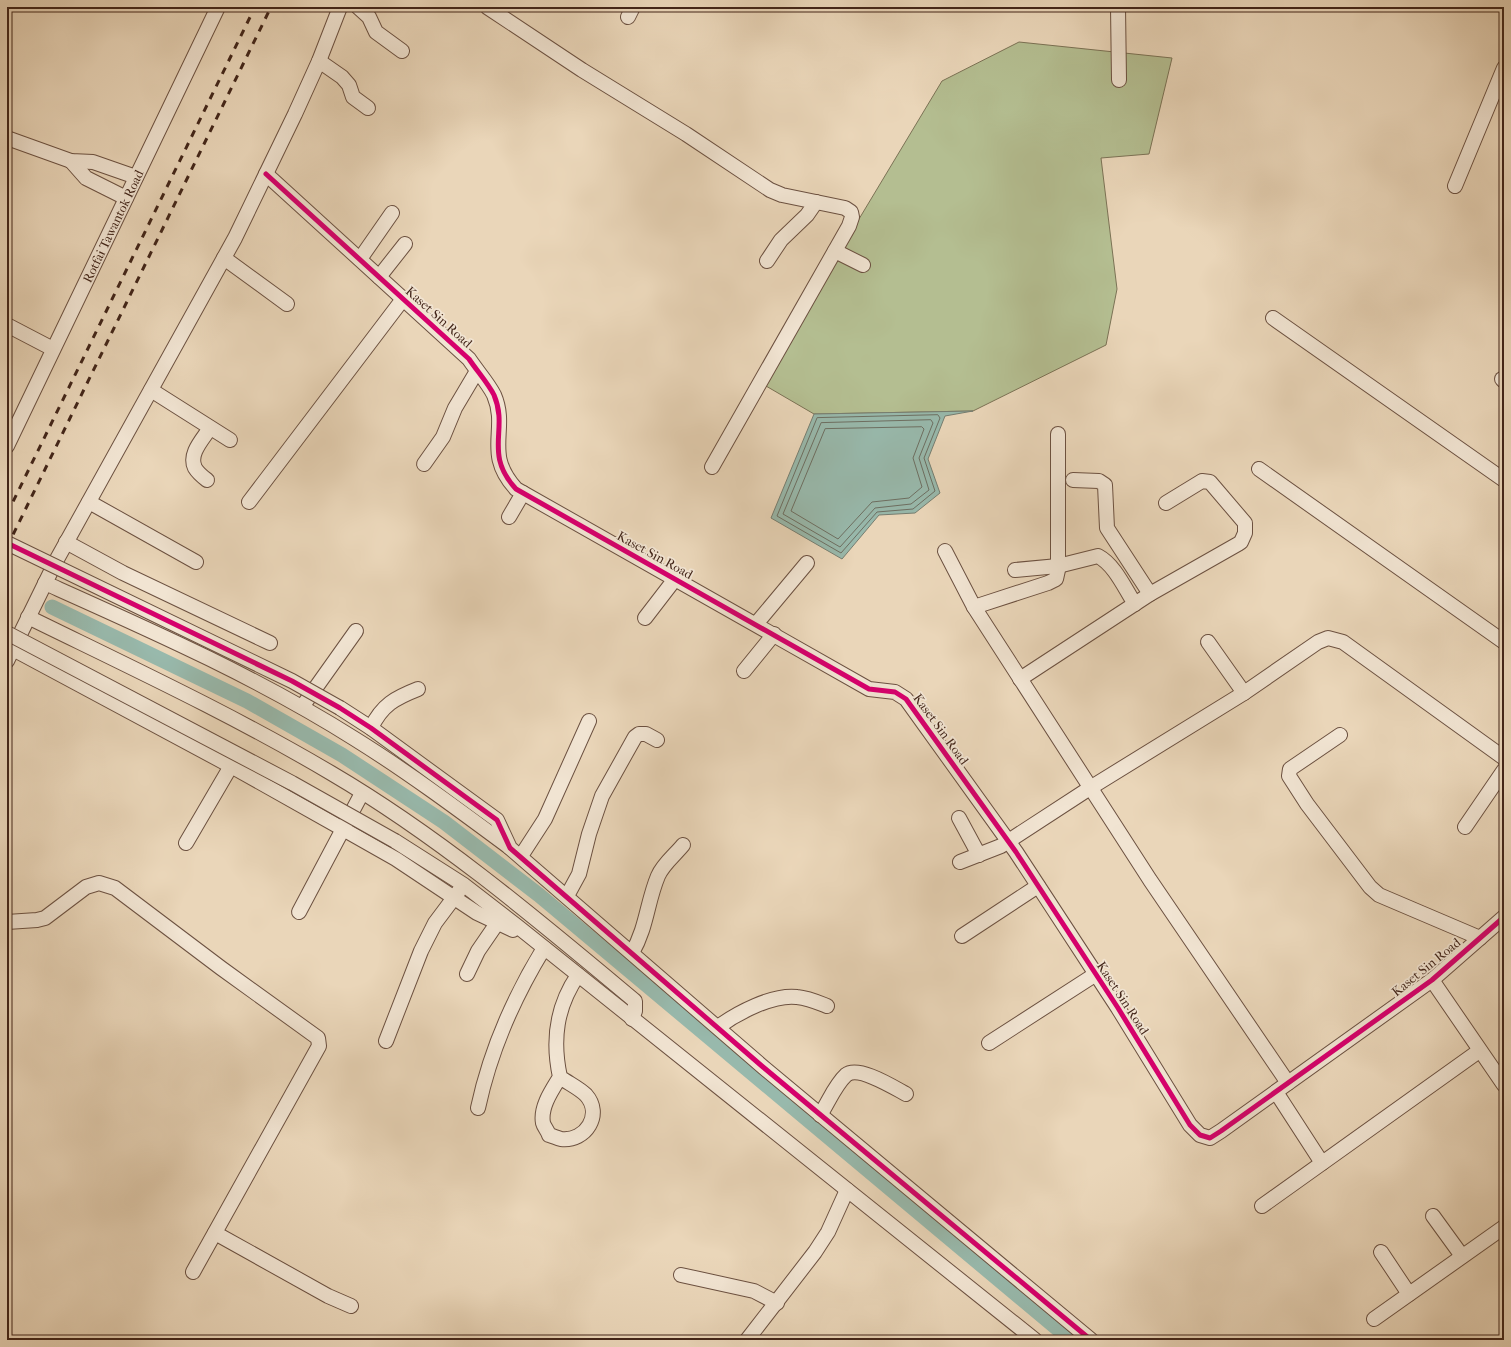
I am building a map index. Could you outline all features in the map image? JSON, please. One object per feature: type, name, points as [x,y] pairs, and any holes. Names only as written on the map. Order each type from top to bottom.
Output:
[{"type":"street","name":"Rotfai Tawantok Road","points":[[9,438],[218,7]]},
{"type":"street","points":[[340,7],[319,61],[266,174],[224,258],[66,542],[10,655],[231,766],[396,859],[477,913],[500,919],[525,932],[1035,1340]]},
{"type":"street","points":[[358,7],[369,17],[376,32],[402,51]]},
{"type":"street","points":[[487,7],[582,70],[686,134],[770,190],[782,195],[845,208],[851,212],[852,217],[849,226],[712,467]]},
{"type":"street","points":[[1118,7],[1119,80]]},
{"type":"street","points":[[319,61],[342,77],[348,85],[353,97],[368,108]]},
{"type":"street","points":[[1455,186],[1504,68]]},
{"type":"street","points":[[7,138],[71,161],[93,162],[136,177]]},
{"type":"street","points":[[71,161],[86,178],[126,198]]},
{"type":"street","name":"Kaset Sin Road","points":[[266,174],[469,359],[494,395],[499,416],[497,455],[509,481],[523,493],[869,689],[895,692],[906,699],[1008,841],[1096,974],[1190,1125],[1200,1135],[1210,1138],[1276,1092],[1432,980],[1504,917]]},
{"type":"street","points":[[767,261],[781,240],[807,215],[816,202]]},
{"type":"street","points":[[360,259],[392,213]]},
{"type":"street","points":[[379,277],[405,244]]},
{"type":"street","points":[[835,250],[863,265]]},
{"type":"street","points":[[224,258],[287,304]]},
{"type":"street","points":[[249,502],[403,299]]},
{"type":"street","points":[[1273,318],[1504,480]]},
{"type":"street","points":[[7,325],[53,349]]},
{"type":"street","points":[[424,464],[443,437],[455,408],[477,371]]},
{"type":"street","points":[[151,390],[230,440]]},
{"type":"street","points":[[207,480],[196,469],[193,461],[197,448],[210,428]]},
{"type":"street","points":[[974,607],[1048,584],[1056,579],[1058,566],[1058,434]]},
{"type":"street","points":[[1259,469],[1504,642]]},
{"type":"street","points":[[1073,480],[1099,481],[1105,485],[1107,528],[1150,594]]},
{"type":"street","points":[[1020,679],[1150,594],[1241,542],[1245,533],[1245,523],[1214,485],[1206,481],[1202,481],[1166,503]]},
{"type":"street","points":[[509,517],[523,493]]},
{"type":"street","points":[[89,502],[196,562]]},
{"type":"street","points":[[66,542],[123,573],[270,642]]},
{"type":"street","points":[[7,543],[85,579],[313,692],[340,708],[371,728],[497,820],[516,852]]},
{"type":"street","points":[[945,551],[974,607],[1090,788],[1150,880],[1288,1083]]},
{"type":"street","points":[[1015,570],[1058,566],[1098,556],[1106,562],[1135,604]]},
{"type":"street","points":[[756,624],[807,563]]},
{"type":"street","points":[[645,618],[676,579]]},
{"type":"street","points":[[44,585],[211,660],[302,708],[362,742],[463,812],[516,852],[820,1115],[1091,1340]]},
{"type":"street","points":[[28,617],[238,720],[362,793],[438,844],[567,944],[635,1001],[635,1011],[632,1019]]},
{"type":"street","points":[[302,708],[356,631]]},
{"type":"street","points":[[7,634],[292,783],[394,841],[464,885],[500,919]]},
{"type":"street","points":[[744,671],[774,634]]},
{"type":"street","points":[[960,862],[979,855],[1008,841],[1090,788],[1244,693],[1318,642],[1328,638],[1336,639],[1347,645],[1504,758]]},
{"type":"street","points":[[1208,642],[1244,693]]},
{"type":"street","points":[[371,728],[377,715],[386,705],[402,695],[418,689]]},
{"type":"street","points":[[516,852],[545,819],[588,721]]},
{"type":"street","points":[[567,896],[579,874],[589,834],[602,796],[627,750],[635,737],[639,734],[646,734],[657,740]]},
{"type":"street","points":[[1340,735],[1290,769],[1290,776],[1307,804],[1370,887],[1379,895],[1480,938]]},
{"type":"street","points":[[186,843],[231,766]]},
{"type":"street","points":[[1465,827],[1504,770]]},
{"type":"street","points":[[299,912],[362,793]]},
{"type":"street","points":[[959,818],[979,855]]},
{"type":"street","points":[[632,953],[644,929],[657,877],[662,868],[683,845]]},
{"type":"street","points":[[7,922],[45,918],[86,887],[99,883],[115,888],[221,968],[318,1038],[319,1046],[193,1272]]},
{"type":"street","points":[[386,1041],[420,951],[435,923],[464,885]]},
{"type":"street","points":[[962,936],[1038,886]]},
{"type":"street","points":[[467,974],[478,951],[500,919]]},
{"type":"street","points":[[478,1108],[486,1074],[500,1038],[523,983],[544,948]]},
{"type":"street","points":[[989,1043],[1096,974]]},
{"type":"street","points":[[560,1077],[555,1035],[560,1009],[568,989],[578,975]]},
{"type":"street","points":[[1432,980],[1479,1051],[1504,1085]]},
{"type":"street","points":[[718,1027],[749,1009],[779,998],[796,996],[809,998],[826,1006]]},
{"type":"street","points":[[1262,1206],[1479,1051]]},
{"type":"street","points":[[820,1115],[846,1074],[856,1071],[869,1075],[906,1094]]},
{"type":"street","points":[[1276,1092],[1322,1163]]},
{"type":"street","points":[[747,1340],[797,1277],[828,1232],[847,1190]]},
{"type":"street","points":[[1433,1216],[1462,1256]]},
{"type":"street","points":[[1374,1319],[1504,1227]]},
{"type":"street","points":[[215,1233],[328,1296],[351,1306]]},
{"type":"street","points":[[1381,1252],[1410,1294]]},
{"type":"street","points":[[681,1275],[740,1287],[777,1303]]},
{"type":"green space","points":[[1019,42],[1172,58],[1149,154],[1101,158],[1117,289],[1106,345],[973,411],[814,414],[766,386],[859,219],[942,81]]},
{"type":"water","points":[[973,411],[945,416],[928,459],[940,493],[915,513],[879,515],[842,559],[771,518],[814,414]]},
{"type":"waterway","points":[[52,607],[247,701],[342,755],[444,822],[539,895],[1071,1340]]},
{"type":"railway","points":[[7,514],[255,7]]},
{"type":"railway","points":[[7,547],[271,7]]},
{"type":"cycle path","points":[[266,174],[469,359],[494,395],[498,408],[499,419],[498,453],[506,476],[516,489],[869,689],[895,692],[906,699],[1016,852],[1118,1008],[1190,1125],[1200,1135],[1210,1138],[1221,1131],[1432,980],[1504,917]]},
{"type":"cycle path","points":[[7,543],[292,681],[340,708],[371,728],[497,820],[510,848],[763,1067],[1091,1340]]}]
